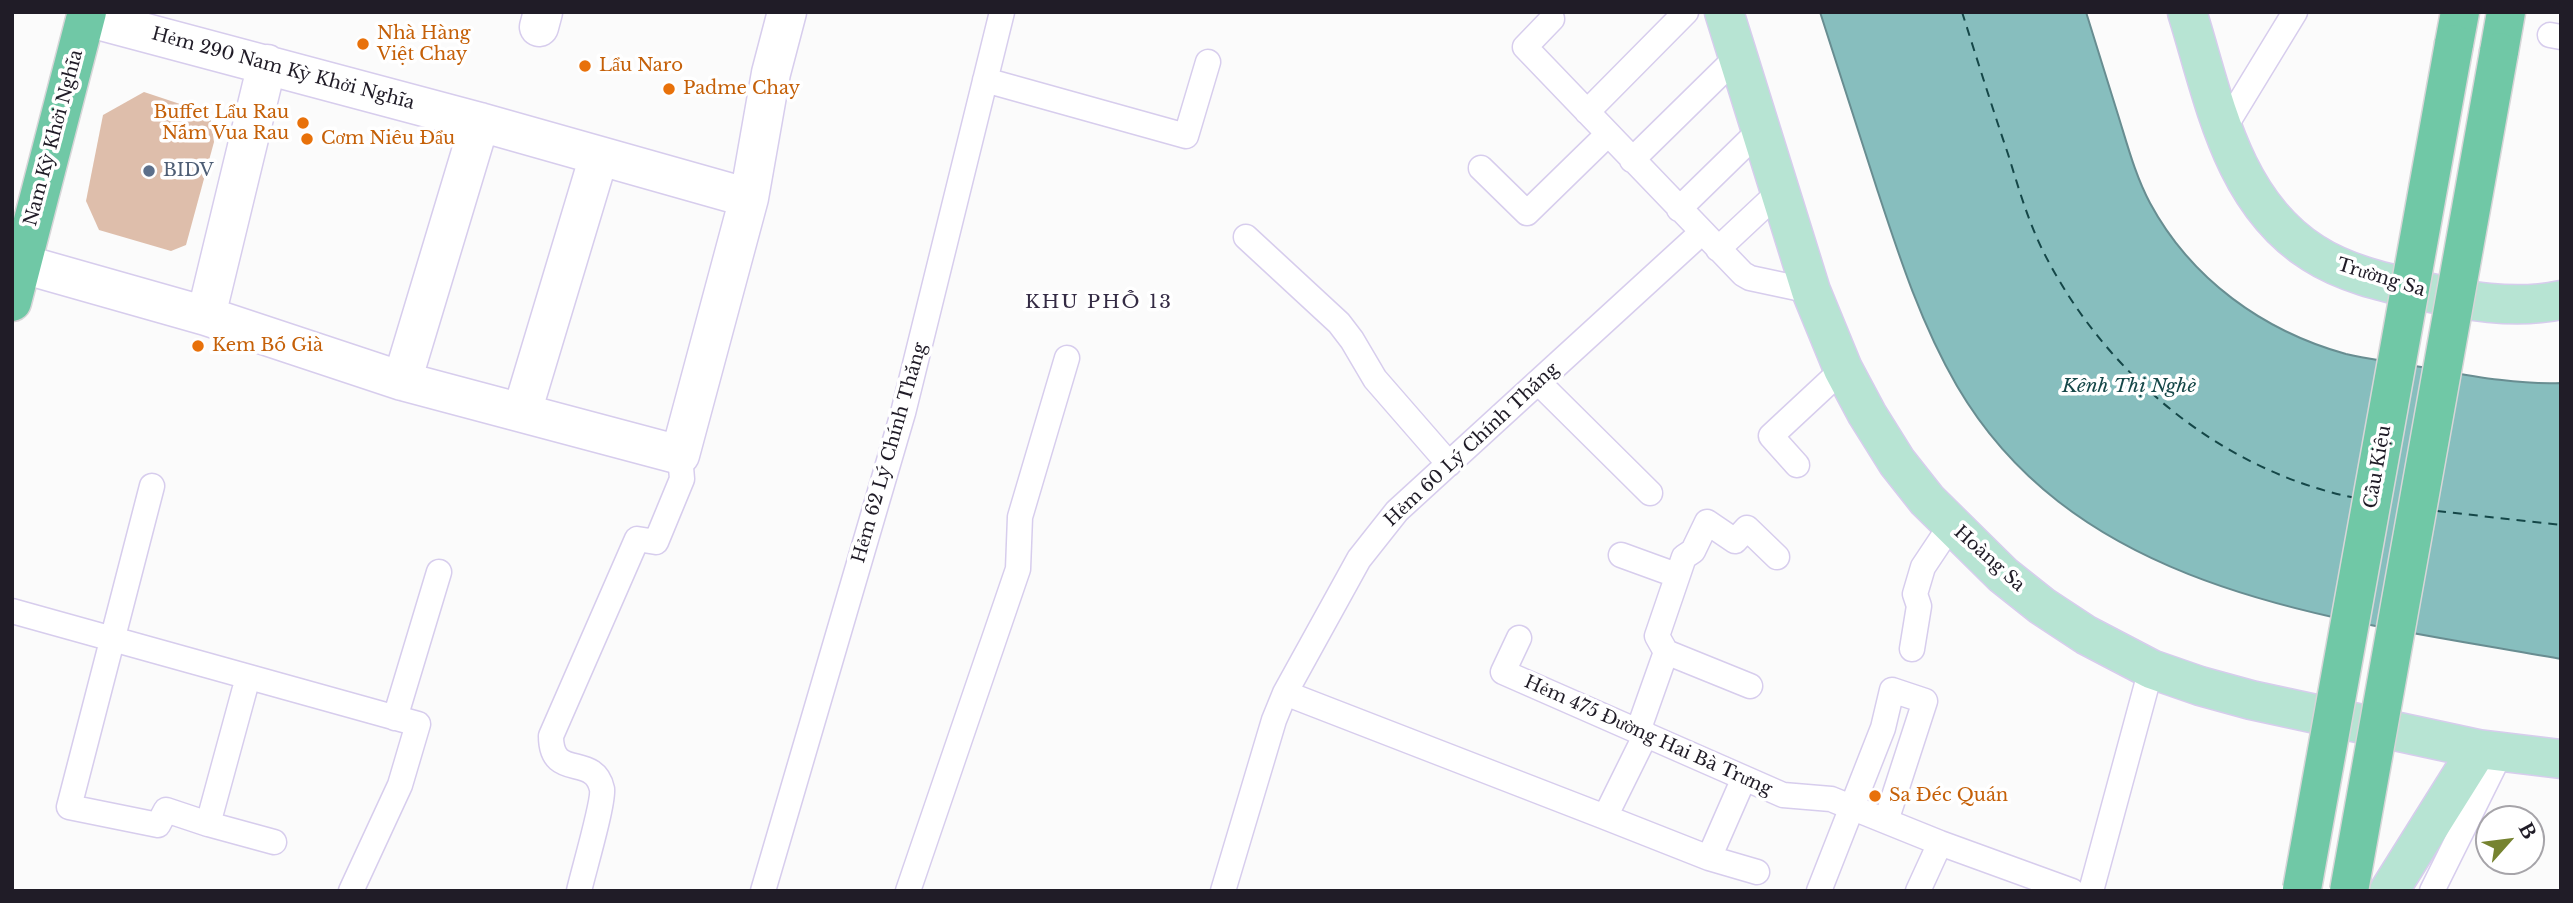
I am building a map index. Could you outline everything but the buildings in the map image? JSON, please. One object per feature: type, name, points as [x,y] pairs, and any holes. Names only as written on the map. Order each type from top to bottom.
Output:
[{"type":"main road","points":[[2349,891],[2506,12]]},
{"type":"main road","name":"Nam Kỳ Khởi Nghĩa","points":[[12,302],[17,262],[86,14]]},
{"type":"main road","name":"Cầu Kiệu","points":[[2302,890],[2457,28]]},
{"type":"street","points":[[17,262],[206,316],[402,381],[680,455],[749,198],[771,73],[787,12]]},
{"type":"street","name":"Hoàng Sa","points":[[1724,12],[1811,291],[1843,369],[1897,462],[1927,500],[2003,575],[2042,606],[2087,635],[2151,669],[2251,700],[2489,750],[2561,759]]},
{"type":"street","name":"Trường Sa","points":[[2187,12],[2223,130],[2237,165],[2256,198],[2299,243],[2333,264],[2377,280],[2465,299],[2521,305],[2561,300]]},
{"type":"street","name":"Hẻm 290 Nam Kỳ Khởi Nghĩa","points":[[86,14],[749,198]]},
{"type":"street","points":[[206,316],[267,64]]},
{"type":"street","points":[[402,381],[480,122]]},
{"type":"street","points":[[522,412],[599,156]]},
{"type":"street","points":[[2389,891],[2489,750]]},
{"type":"lane","name":"Hẻm 62 Lý Chính Thắng","points":[[763,891],[903,413],[1002,12]]},
{"type":"lane","points":[[1587,112],[1686,12]]},
{"type":"lane","points":[[2223,130],[2295,12]]},
{"type":"lane","points":[[1552,19],[1525,47],[1632,160],[1710,241],[1750,278],[1811,291]]},
{"type":"lane","points":[[1632,160],[1738,56]]},
{"type":"lane","points":[[985,80],[1186,136],[1209,62]]},
{"type":"lane","points":[[1679,209],[1760,130]]},
{"type":"lane","points":[[1481,168],[1527,214],[1608,134]]},
{"type":"lane","name":"Hẻm 60 Lý Chính Thắng","points":[[1223,891],[1274,720],[1285,693],[1359,559],[1397,511],[1538,382],[1710,241],[1780,191]]},
{"type":"lane","points":[[1245,237],[1339,323],[1375,379],[1448,464]]},
{"type":"lane","points":[[908,891],[1018,569],[1020,517],[1067,358]]},
{"type":"lane","points":[[1797,465],[1771,436],[1843,369]]},
{"type":"lane","points":[[1538,382],[1650,493]]},
{"type":"lane","points":[[579,891],[602,791],[596,775],[585,768],[559,761],[551,750],[551,736],[637,539],[656,542],[682,479],[680,455]]},
{"type":"lane","points":[[152,486],[69,807],[158,825],[166,810],[274,842]]},
{"type":"lane","points":[[1750,687],[1666,652],[1657,636],[1676,575],[1684,557],[1693,551],[1707,522],[1735,541],[1747,528],[1777,557]]},
{"type":"lane","points":[[1912,649],[1919,606],[1916,594],[1923,567],[1951,525]]},
{"type":"lane","points":[[1620,555],[1676,575]]},
{"type":"lane","points":[[396,718],[439,572]]},
{"type":"lane","points":[[12,611],[418,724],[400,785],[351,891]]},
{"type":"lane","name":"Hẻm 475 Đường Hai Bà Trưng","points":[[1519,638],[1503,672],[1783,795],[1842,804],[2072,891]]},
{"type":"lane","points":[[1605,817],[1642,732],[1666,652]]},
{"type":"lane","points":[[2091,891],[2151,669]]},
{"type":"lane","points":[[208,824],[248,677]]},
{"type":"lane","points":[[1819,891],[1842,804],[1883,727],[1892,690],[1925,701],[1886,821]]},
{"type":"lane","points":[[1285,693],[1709,858],[1757,872]]},
{"type":"lane","points":[[2432,891],[2489,750]]},
{"type":"lane","points":[[1709,858],[1744,778]]},
{"type":"lane","points":[[1918,891],[1940,843]]},
{"type":"water","name":"Kênh Thị Nghè","points":[[1820,12],[2086,12],[2133,162],[2150,203],[2186,255],[2232,298],[2286,331],[2346,354],[2484,378],[2561,383],[2561,659],[2307,611],[2224,587],[2145,555],[2073,512],[2010,457],[1957,386],[1932,338],[1902,264]]},
{"type":"ferry route","points":[[1962,12],[2023,202],[2042,249],[2067,294],[2098,336],[2132,374],[2170,409],[2212,439],[2257,465],[2305,484],[2355,498]]},
{"type":"ferry route","points":[[2437,511],[2561,525]]},
{"type":"place","name":"Nhà Hàng Việt Chay","points":[[363,44]]},
{"type":"place","name":"Lẩu Naro","points":[[585,66]]},
{"type":"place","name":"Padme Chay","points":[[669,89]]},
{"type":"place","name":"Buffet Lẩu Rau Nấm Vua Rau","points":[[303,123]]},
{"type":"place","name":"Cơm Niêu Đẩu","points":[[307,139]]},
{"type":"place","name":"BIDV","points":[[149,171]]},
{"type":"place","name":"Kem Bố Già","points":[[198,346]]},
{"type":"place","name":"Sa Đéc Quán","points":[[1875,796]]},
{"type":"district","name":"KHU PHỐ 13","points":[[1099,303]]}]
